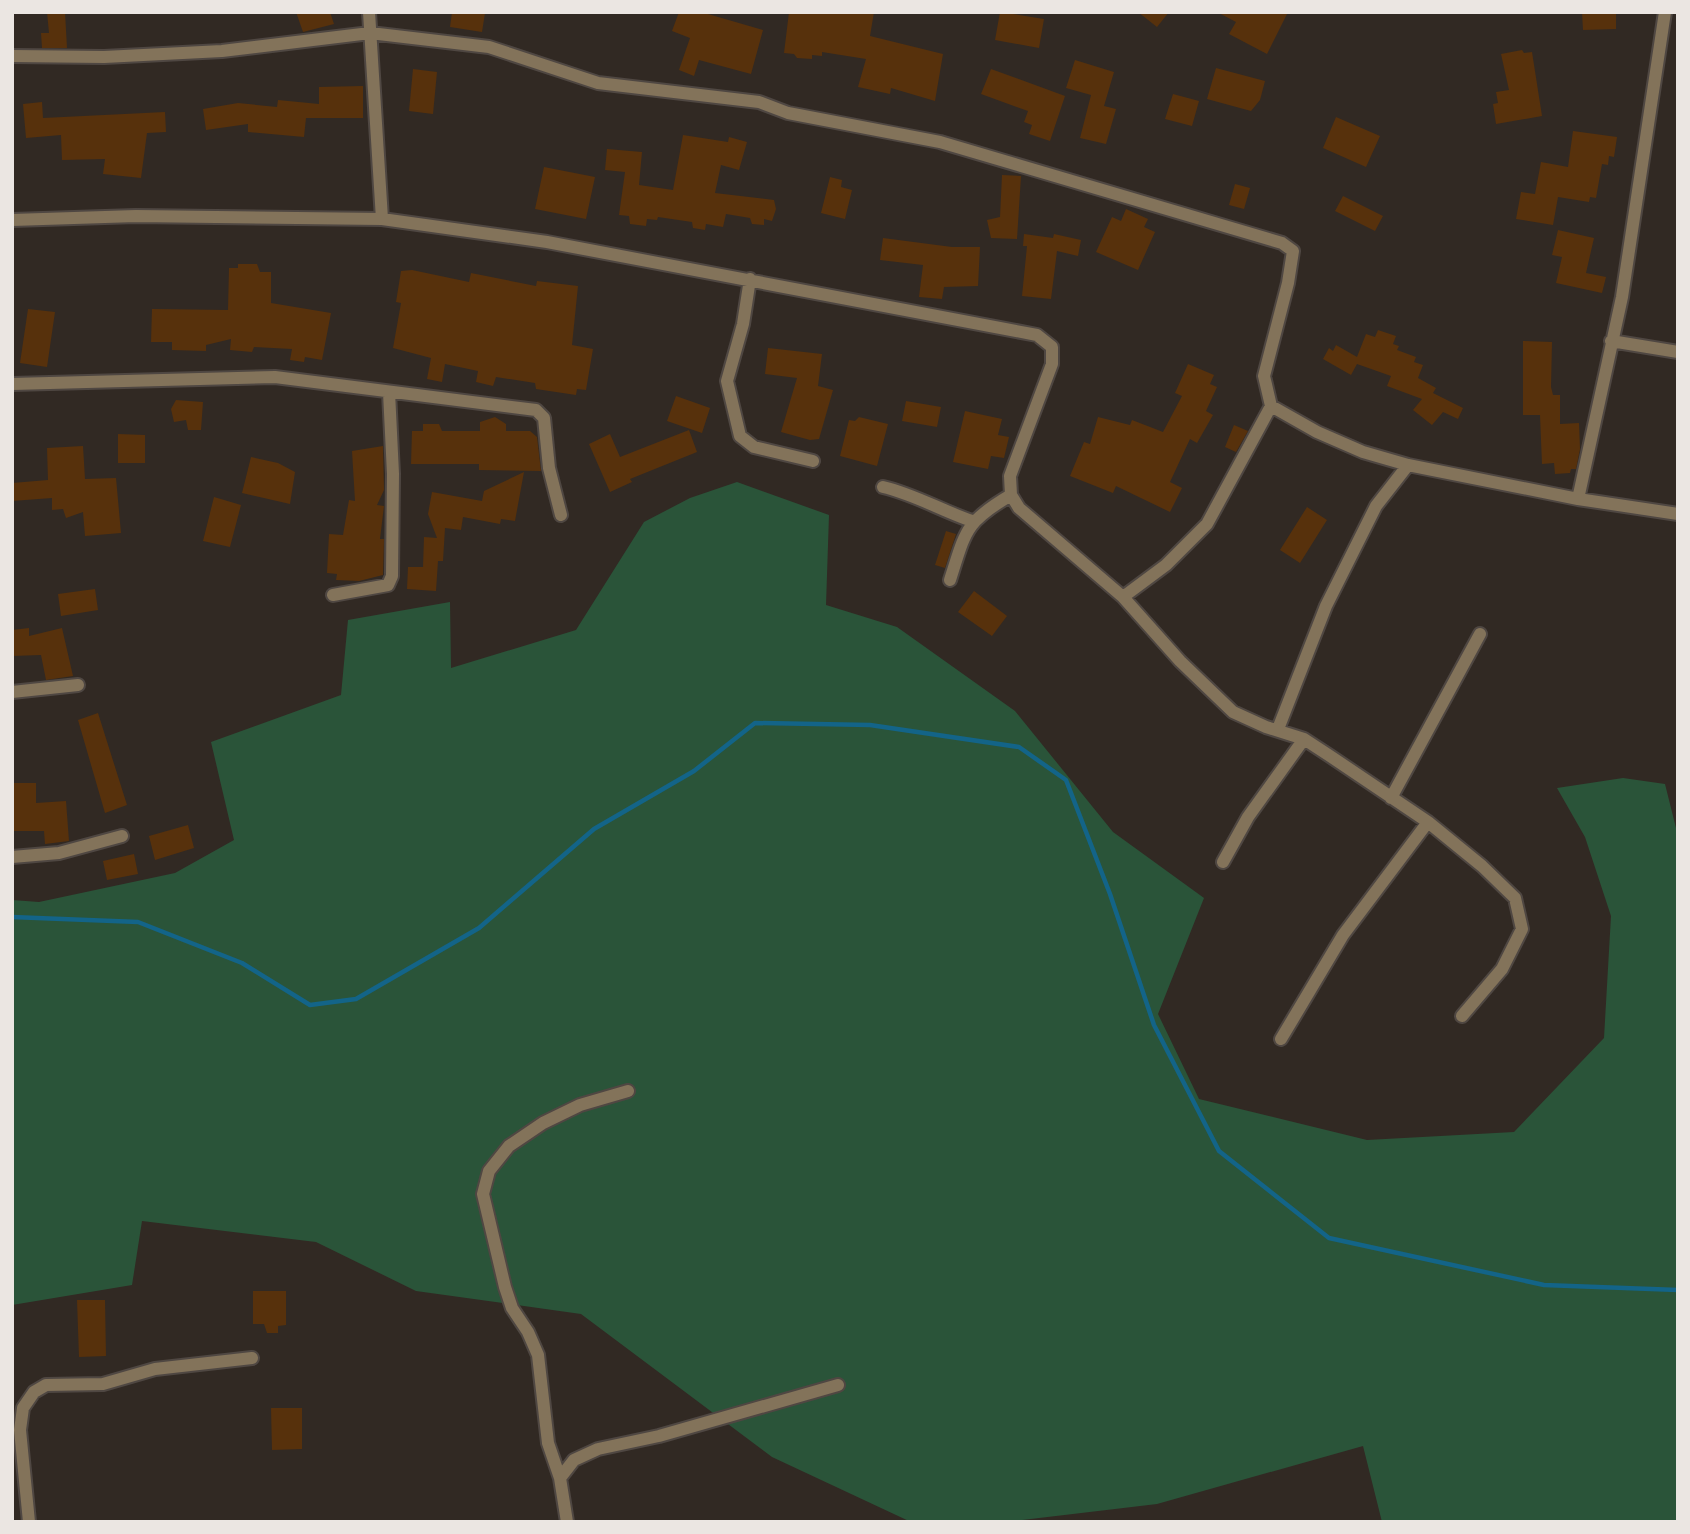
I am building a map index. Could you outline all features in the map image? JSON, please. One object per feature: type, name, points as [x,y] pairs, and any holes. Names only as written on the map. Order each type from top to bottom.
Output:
[{"type":"street","points":[[369,12],[382,219]]},
{"type":"street","points":[[1578,499],[1624,283],[1665,12]]},
{"type":"street","points":[[12,56],[104,57],[222,51],[370,33],[489,47],[598,83],[759,102],[788,113],[940,142],[1282,243],[1293,251],[1264,376],[1271,406],[1207,524],[1166,565],[1122,597]]},
{"type":"street","points":[[12,220],[135,216],[382,219],[547,242],[1004,326],[1037,335],[1052,346],[1052,365],[1010,476],[1012,495],[1019,509],[1122,597],[1180,661],[1233,712],[1266,727],[1304,739],[1428,822],[1482,866],[1515,898],[1522,929],[1502,969],[1462,1016]]},
{"type":"street","points":[[750,279],[743,324],[727,382],[740,436],[754,447],[813,461]]},
{"type":"street","points":[[1611,341],[1678,352]]},
{"type":"street","points":[[12,384],[275,377],[536,410],[544,418],[549,468],[561,515]]},
{"type":"street","points":[[332,595],[379,588],[388,585],[391,576],[393,474],[389,392]]},
{"type":"street","points":[[1271,406],[1317,432],[1363,452],[1409,465],[1578,499],[1678,514]]},
{"type":"street","points":[[1278,729],[1326,606],[1377,506],[1409,465]]},
{"type":"street","points":[[883,487],[908,493],[934,508],[972,522]]},
{"type":"street","points":[[950,580],[963,536],[972,522],[1012,495]]},
{"type":"street","points":[[1391,798],[1480,634]]},
{"type":"street","points":[[12,692],[78,685]]},
{"type":"street","points":[[1223,862],[1248,817],[1304,739]]},
{"type":"street","points":[[1281,1039],[1343,935],[1428,822]]},
{"type":"street","points":[[12,857],[59,853],[122,835]]},
{"type":"street","points":[[567,1522],[560,1478],[548,1443],[538,1355],[528,1332],[512,1308],[483,1194],[489,1171],[509,1146],[542,1123],[580,1105],[628,1091]]},
{"type":"street","points":[[29,1522],[20,1430],[23,1408],[34,1392],[46,1385],[103,1384],[155,1369],[252,1358]]},
{"type":"street","points":[[560,1478],[574,1460],[598,1449],[659,1436],[838,1385]]},
{"type":"green space","points":[[737,482],[829,515],[826,605],[897,627],[1015,711],[1113,832],[1204,898],[1158,1014],[1199,1099],[1367,1140],[1514,1132],[1604,1038],[1611,916],[1585,837],[1557,788],[1623,778],[1665,784],[1678,836],[1678,1522],[1382,1522],[1363,1446],[1157,1504],[1006,1522],[911,1522],[772,1457],[581,1314],[416,1291],[316,1242],[142,1221],[132,1285],[12,1305],[12,900],[39,902],[175,873],[234,840],[211,742],[341,695],[348,620],[450,602],[451,668],[576,630],[644,522],[690,498]]},
{"type":"building","points":[[47,12],[65,12],[67,48],[42,48],[41,33],[49,33]]},
{"type":"building","points":[[296,12],[330,12],[334,24],[303,32]]},
{"type":"building","points":[[452,12],[485,13],[482,32],[450,27]]},
{"type":"building","points":[[679,12],[701,12],[763,30],[751,74],[699,60],[694,76],[679,70],[690,38],[672,31]]},
{"type":"building","points":[[789,12],[874,12],[870,36],[943,54],[935,101],[891,88],[890,94],[858,87],[866,59],[822,52],[822,56],[812,55],[812,59],[797,58],[794,54],[784,53]]},
{"type":"building","points":[[1000,12],[1044,19],[1039,48],[995,40]]},
{"type":"building","points":[[1138,12],[1169,12],[1157,27]]},
{"type":"building","points":[[1217,12],[1288,12],[1267,54],[1229,34],[1236,22]]},
{"type":"building","points":[[1582,12],[1616,12],[1616,29],[1583,30]]},
{"type":"building","points":[[1522,50],[1524,53],[1532,52],[1542,116],[1496,124],[1493,104],[1498,103],[1496,92],[1509,90],[1501,54]]},
{"type":"building","points":[[1075,60],[1114,72],[1104,106],[1116,109],[1106,144],[1080,138],[1091,95],[1066,88]]},
{"type":"building","points":[[1216,68],[1265,81],[1260,100],[1251,111],[1207,99]]},
{"type":"building","points":[[413,69],[437,72],[433,114],[409,111]]},
{"type":"building","points":[[991,69],[1065,96],[1050,141],[1029,134],[1032,125],[1024,122],[1028,111],[981,94]]},
{"type":"building","points":[[363,86],[363,118],[306,118],[304,137],[248,132],[248,124],[206,130],[203,109],[238,103],[277,107],[278,100],[319,104],[319,87]]},
{"type":"building","points":[[1173,94],[1199,101],[1192,126],[1165,119]]},
{"type":"building","points":[[42,102],[43,118],[165,112],[166,132],[147,133],[141,178],[103,174],[105,159],[62,160],[61,135],[26,138],[23,104]]},
{"type":"building","points":[[1336,117],[1380,136],[1366,167],[1323,148]]},
{"type":"building","points":[[1573,131],[1617,137],[1614,157],[1609,156],[1608,165],[1602,164],[1596,198],[1590,197],[1589,202],[1558,197],[1553,225],[1516,219],[1521,192],[1535,194],[1541,162],[1568,167]]},
{"type":"building","points":[[683,135],[728,142],[729,137],[747,142],[739,170],[721,165],[715,193],[774,200],[776,209],[772,221],[764,219],[764,225],[752,224],[750,218],[726,214],[723,227],[706,224],[705,230],[693,228],[692,222],[658,217],[657,220],[647,219],[646,226],[630,224],[629,216],[619,215],[625,172],[605,170],[607,149],[642,152],[639,185],[673,190]]},
{"type":"building","points":[[544,167],[595,177],[586,219],[535,209]]},
{"type":"building","points":[[1002,175],[1021,176],[1017,239],[991,238],[987,220],[1000,217]]},
{"type":"building","points":[[830,177],[842,180],[841,187],[852,190],[845,219],[821,213]]},
{"type":"building","points":[[1235,184],[1250,188],[1244,209],[1229,205]]},
{"type":"building","points":[[1343,196],[1383,216],[1375,231],[1335,211]]},
{"type":"building","points":[[1126,209],[1148,219],[1144,227],[1155,232],[1138,270],[1096,252],[1112,217],[1121,221]]},
{"type":"building","points":[[1558,230],[1594,238],[1586,273],[1606,277],[1602,293],[1556,283],[1562,257],[1552,255]]},
{"type":"building","points":[[1024,234],[1053,238],[1054,234],[1081,240],[1078,256],[1057,251],[1051,299],[1022,296],[1027,246],[1023,246]]},
{"type":"building","points":[[883,238],[952,247],[980,247],[978,286],[944,287],[942,299],[919,297],[923,265],[880,260]]},
{"type":"building","points":[[238,264],[257,264],[260,272],[271,272],[271,303],[331,313],[322,360],[305,357],[304,362],[290,360],[292,349],[254,347],[252,352],[230,350],[231,339],[206,345],[206,351],[172,350],[172,342],[151,342],[152,309],[228,310],[229,268],[238,268]]},
{"type":"building","points":[[412,270],[469,282],[471,273],[536,286],[537,281],[578,286],[572,345],[593,349],[586,390],[577,389],[576,395],[536,389],[535,383],[496,377],[493,386],[476,382],[478,371],[445,364],[442,382],[427,379],[431,358],[393,348],[401,303],[396,302],[401,271]]},
{"type":"building","points":[[28,309],[55,312],[47,367],[20,363]]},
{"type":"building","points":[[1378,330],[1396,336],[1393,344],[1399,346],[1397,350],[1416,357],[1414,362],[1423,365],[1418,378],[1436,388],[1433,393],[1463,408],[1458,419],[1443,412],[1432,425],[1413,410],[1422,399],[1387,386],[1391,376],[1357,364],[1351,375],[1323,359],[1329,348],[1333,351],[1336,345],[1357,357],[1366,334],[1375,337]]},
{"type":"building","points":[[1523,341],[1552,342],[1551,387],[1553,395],[1560,395],[1560,424],[1579,423],[1580,449],[1576,469],[1571,469],[1570,473],[1555,474],[1554,463],[1542,464],[1540,415],[1523,415]]},
{"type":"building","points":[[768,348],[822,354],[818,386],[833,390],[819,439],[810,440],[781,432],[797,378],[765,374]]},
{"type":"building","points":[[1188,364],[1214,375],[1210,384],[1217,387],[1206,411],[1213,415],[1197,443],[1190,439],[1170,482],[1182,488],[1170,512],[1116,486],[1113,493],[1070,476],[1084,442],[1090,444],[1098,417],[1130,425],[1132,420],[1163,432],[1182,396],[1175,393]]},
{"type":"building","points":[[676,396],[710,408],[702,433],[667,421]]},
{"type":"building","points":[[176,400],[203,402],[201,430],[188,430],[186,420],[174,422],[171,409]]},
{"type":"building","points":[[906,401],[941,407],[937,427],[902,421]]},
{"type":"building","points":[[965,411],[1002,419],[998,435],[1009,437],[1004,458],[991,456],[988,469],[953,462]]},
{"type":"building","points":[[495,417],[506,424],[506,431],[530,431],[537,437],[541,471],[479,470],[479,464],[411,464],[412,431],[423,431],[423,424],[439,424],[442,431],[480,431],[480,422]]},
{"type":"building","points":[[859,417],[888,424],[877,466],[840,456],[849,420],[855,421]]},
{"type":"building","points":[[1234,425],[1248,431],[1236,452],[1225,447]]},
{"type":"building","points":[[689,430],[697,452],[630,479],[632,482],[610,492],[589,444],[610,434],[620,457]]},
{"type":"building","points":[[118,434],[145,435],[145,463],[118,463]]},
{"type":"building","points":[[83,446],[85,479],[116,478],[121,533],[85,536],[83,512],[66,518],[63,509],[52,510],[52,498],[12,501],[12,483],[48,480],[47,448]]},
{"type":"building","points":[[383,446],[384,490],[377,505],[384,506],[380,539],[384,539],[383,575],[359,581],[336,580],[337,574],[327,573],[329,534],[343,535],[349,500],[355,501],[352,451]]},
{"type":"building","points":[[251,457],[278,463],[295,472],[290,504],[242,493]]},
{"type":"building","points":[[524,472],[515,521],[501,519],[500,524],[463,517],[461,530],[445,528],[443,561],[438,561],[436,591],[407,589],[408,567],[423,567],[424,537],[437,538],[428,514],[432,492],[482,501],[484,491]]},
{"type":"building","points":[[214,497],[241,505],[230,547],[203,541]]},
{"type":"building","points":[[1307,507],[1327,520],[1300,563],[1280,550]]},
{"type":"building","points":[[946,531],[956,534],[945,568],[935,565]]},
{"type":"building","points":[[95,589],[98,610],[61,616],[58,594]]},
{"type":"building","points":[[974,591],[1007,616],[992,636],[958,612]]},
{"type":"building","points":[[29,628],[29,636],[62,628],[73,676],[46,680],[41,655],[12,656],[12,630]]},
{"type":"building","points":[[98,713],[127,805],[105,813],[78,720]]},
{"type":"building","points":[[13,783],[36,783],[36,803],[66,801],[69,841],[45,844],[44,831],[14,831]]},
{"type":"building","points":[[188,825],[194,848],[155,860],[149,836]]},
{"type":"building","points":[[134,854],[138,874],[107,880],[103,861]]},
{"type":"building","points":[[253,1291],[286,1291],[286,1325],[278,1326],[278,1333],[267,1333],[264,1324],[253,1324]]},
{"type":"building","points":[[77,1300],[105,1300],[106,1356],[79,1357]]},
{"type":"building","points":[[271,1408],[302,1408],[302,1449],[272,1450]]},
{"type":"waterway","points":[[12,917],[138,922],[242,963],[310,1005],[356,999],[479,928],[594,829],[694,771],[755,723],[870,725],[1019,747],[1066,780],[1110,894],[1154,1025],[1219,1151],[1329,1238],[1544,1285],[1678,1290]]}]
